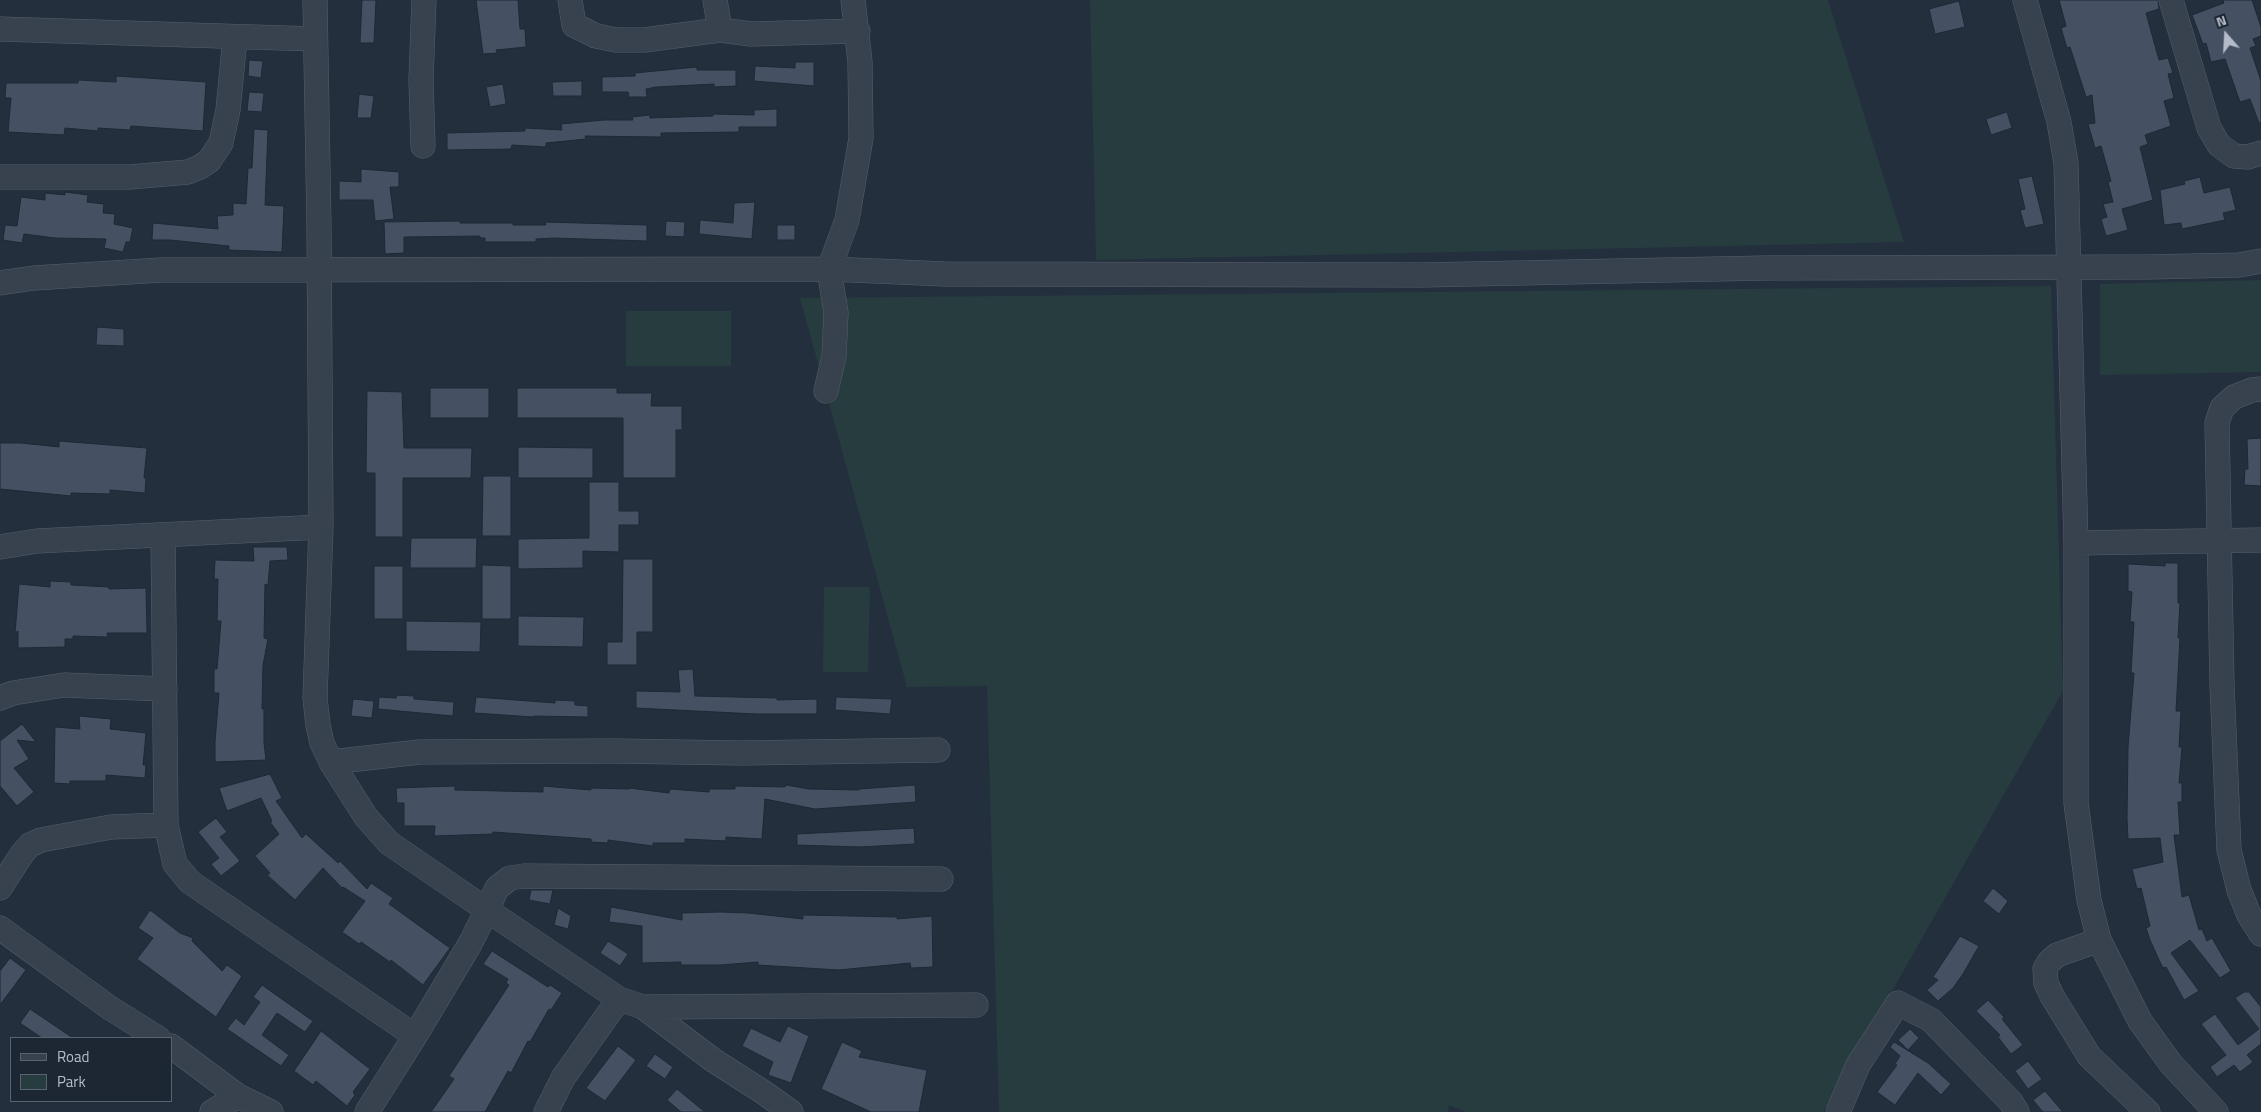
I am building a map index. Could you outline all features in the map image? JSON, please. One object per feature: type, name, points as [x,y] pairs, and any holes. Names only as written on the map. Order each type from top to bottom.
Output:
[{"type":"street","points":[[315,0],[322,527],[315,698],[322,743],[331,762],[366,817],[389,843],[619,999],[643,1007],[713,1060],[791,1112]]},
{"type":"street","points":[[423,146],[421,80],[424,0]]},
{"type":"street","points":[[570,0],[574,25],[596,36],[616,40],[644,40],[720,30],[751,34],[858,31]]},
{"type":"street","points":[[715,0],[720,30]]},
{"type":"street","points":[[826,391],[834,356],[836,313],[829,269],[847,220],[860,138],[858,31],[853,0]]},
{"type":"street","points":[[2025,0],[2059,122],[2066,163],[2076,543],[2076,803],[2089,900],[2099,940],[2140,1021],[2171,1064],[2216,1112]]},
{"type":"street","points":[[2172,0],[2209,128],[2219,145],[2234,156],[2248,157],[2261,153]]},
{"type":"street","points":[[0,29],[234,38],[315,39]]},
{"type":"street","points":[[0,177],[130,177],[188,172],[200,167],[209,161],[221,143],[228,110],[234,38]]},
{"type":"street","points":[[0,283],[34,278],[161,270],[829,269],[945,274],[1422,275],[1439,273],[1775,268],[2070,268],[2238,265],[2261,261]]},
{"type":"street","points":[[2261,389],[2252,390],[2234,398],[2222,408],[2216,423],[2222,684],[2229,850],[2239,890],[2249,915],[2261,934]]},
{"type":"street","points":[[0,547],[37,541],[322,527]]},
{"type":"street","points":[[163,535],[166,824],[175,864],[190,882],[415,1036]]},
{"type":"street","points":[[2076,543],[2220,539],[2261,540]]},
{"type":"street","points":[[0,698],[13,693],[64,685],[165,689]]},
{"type":"street","points":[[331,762],[420,752],[614,751],[741,753],[938,750]]},
{"type":"street","points":[[0,888],[22,854],[30,845],[41,840],[111,827],[166,824]]},
{"type":"street","points":[[366,1112],[415,1036],[470,944],[498,888],[510,878],[524,876],[941,878]]},
{"type":"street","points":[[0,928],[110,1008],[156,1037]]},
{"type":"street","points":[[2099,940],[2057,955],[2044,969],[2046,983],[2089,1056],[2148,1112]]},
{"type":"street","points":[[546,1112],[563,1078],[619,999]]},
{"type":"street","points":[[1838,1112],[1858,1065],[1898,1003],[1931,1020],[2011,1102],[2017,1112]]},
{"type":"street","points":[[643,1007],[976,1005]]},
{"type":"street","points":[[172,1047],[238,1096],[270,1112]]},
{"type":"street","points":[[212,1112],[238,1096]]},
{"type":"green space","points":[[1090,0],[1828,0],[1904,242],[1096,260]]},
{"type":"green space","points":[[2261,280],[2261,372],[2100,375],[2100,284]]},
{"type":"green space","points":[[2051,286],[2063,691],[1823,1112],[1466,1112],[1449,1105],[1448,1112],[999,1112],[987,686],[907,687],[800,298]]},
{"type":"green space","points":[[626,311],[731,311],[731,366],[626,366]]},
{"type":"green space","points":[[824,587],[870,587],[868,672],[823,672]]},
{"type":"building","points":[[362,0],[376,0],[374,43],[360,43]]},
{"type":"building","points":[[476,0],[518,0],[520,29],[525,29],[526,47],[496,50],[497,53],[483,54]]},
{"type":"building","points":[[2059,0],[2158,0],[2159,9],[2146,13],[2159,60],[2168,58],[2173,73],[2168,74],[2174,98],[2164,101],[2171,126],[2145,135],[2148,144],[2140,147],[2153,200],[2122,209],[2128,230],[2106,236],[2101,219],[2107,217],[2103,204],[2113,202],[2108,182],[2111,181],[2101,146],[2095,148],[2088,124],[2095,123],[2092,95],[2086,97],[2070,47],[2067,48],[2061,28],[2066,26]]},
{"type":"building","points":[[2223,0],[2252,0],[2261,27],[2261,36],[2253,39],[2256,46],[2250,48],[2261,81],[2261,123],[2259,123],[2250,99],[2240,102],[2225,59],[2211,62],[2206,43],[2203,44],[2192,15],[2224,3]]},
{"type":"building","points":[[1959,1],[1965,27],[1935,34],[1929,9]]},
{"type":"building","points":[[249,60],[263,61],[261,78],[248,76]]},
{"type":"building","points":[[795,62],[814,62],[814,86],[754,81],[755,66],[795,68]]},
{"type":"building","points":[[697,67],[697,70],[736,70],[736,86],[714,87],[714,84],[656,87],[646,89],[647,97],[629,97],[628,92],[602,92],[602,77],[635,76],[635,73]]},
{"type":"building","points":[[116,76],[206,82],[203,131],[131,126],[130,130],[98,128],[98,131],[65,128],[64,135],[8,132],[11,98],[5,98],[6,83],[78,83],[78,80],[116,82]]},
{"type":"building","points":[[582,81],[582,96],[553,96],[552,82]]},
{"type":"building","points":[[503,84],[506,104],[490,107],[486,87]]},
{"type":"building","points":[[249,92],[264,93],[262,112],[247,111]]},
{"type":"building","points":[[359,94],[374,96],[371,118],[357,118]]},
{"type":"building","points":[[777,109],[777,127],[739,127],[739,132],[661,133],[661,137],[585,136],[586,139],[546,143],[546,147],[512,145],[511,149],[447,150],[447,133],[525,131],[525,128],[562,130],[561,124],[604,120],[633,120],[632,117],[650,115],[650,118],[713,116],[713,114],[754,115],[754,110]]},
{"type":"building","points":[[2007,112],[2012,128],[1991,135],[1986,119]]},
{"type":"building","points":[[254,129],[268,130],[265,205],[284,206],[282,252],[229,250],[229,246],[152,240],[153,223],[218,229],[217,216],[233,215],[233,203],[246,204],[248,168],[252,168]]},
{"type":"building","points":[[361,169],[399,172],[399,187],[390,187],[394,219],[375,221],[373,200],[339,200],[339,181],[361,182]]},
{"type":"building","points":[[2032,176],[2044,224],[2025,228],[2020,210],[2025,209],[2018,179]]},
{"type":"building","points":[[2200,177],[2204,193],[2230,187],[2236,210],[2223,213],[2225,220],[2182,229],[2181,223],[2164,225],[2160,190],[2185,184],[2184,181]]},
{"type":"building","points":[[65,192],[88,195],[87,202],[104,204],[103,213],[115,214],[114,224],[133,228],[130,242],[126,242],[123,252],[104,248],[106,239],[55,238],[24,234],[22,243],[3,240],[5,225],[17,226],[21,197],[45,200],[45,193],[65,195]]},
{"type":"building","points":[[755,202],[752,239],[699,234],[700,220],[733,223],[734,203]]},
{"type":"building","points":[[460,221],[460,223],[513,223],[513,225],[546,225],[545,222],[647,225],[647,241],[553,238],[536,239],[536,242],[485,242],[485,238],[480,238],[480,236],[404,237],[404,253],[385,254],[384,222]]},
{"type":"building","points":[[666,221],[685,222],[684,237],[665,236]]},
{"type":"building","points":[[777,225],[795,225],[795,240],[777,240]]},
{"type":"building","points":[[97,327],[124,329],[124,346],[96,345]]},
{"type":"building","points":[[430,388],[489,388],[489,418],[430,418]]},
{"type":"building","points":[[517,388],[617,388],[617,393],[652,393],[651,406],[682,406],[682,430],[676,430],[676,478],[623,478],[623,418],[517,418]]},
{"type":"building","points":[[367,391],[402,392],[404,448],[472,448],[471,478],[403,478],[403,537],[375,537],[375,473],[366,473]]},
{"type":"building","points":[[2261,438],[2261,486],[2244,485],[2245,469],[2248,469],[2247,439]]},
{"type":"building","points":[[59,441],[147,448],[144,478],[146,478],[145,493],[110,490],[110,494],[71,493],[71,496],[0,489],[0,443],[59,447]]},
{"type":"building","points":[[518,447],[593,448],[593,478],[518,478]]},
{"type":"building","points":[[483,476],[511,476],[511,536],[482,536]]},
{"type":"building","points":[[589,482],[619,482],[619,511],[639,511],[639,525],[619,525],[619,552],[583,551],[583,568],[518,569],[518,539],[589,538]]},
{"type":"building","points":[[411,538],[477,538],[476,568],[410,568]]},
{"type":"building","points":[[253,547],[287,547],[288,560],[270,561],[268,585],[265,584],[264,638],[268,639],[263,665],[262,709],[264,709],[266,760],[215,762],[219,693],[214,693],[214,669],[217,669],[221,621],[217,621],[218,579],[214,579],[215,560],[254,561]]},
{"type":"building","points":[[623,559],[653,559],[653,632],[637,632],[637,665],[607,665],[607,642],[622,642]]},
{"type":"building","points":[[2165,563],[2178,563],[2178,603],[2180,603],[2178,638],[2180,638],[2176,711],[2181,711],[2179,747],[2182,747],[2179,783],[2182,783],[2182,802],[2178,802],[2180,835],[2174,835],[2182,897],[2189,895],[2199,930],[2202,929],[2207,941],[2212,938],[2231,971],[2220,978],[2190,940],[2171,953],[2199,991],[2184,1000],[2166,967],[2163,968],[2150,940],[2146,928],[2150,926],[2141,888],[2137,889],[2132,869],[2163,862],[2160,838],[2128,839],[2127,819],[2128,747],[2134,673],[2131,673],[2134,622],[2130,622],[2132,592],[2128,591],[2128,564],[2165,566]]},
{"type":"building","points":[[482,565],[511,566],[511,619],[482,619]]},
{"type":"building","points":[[374,566],[403,566],[403,619],[374,619]]},
{"type":"building","points":[[50,581],[71,582],[71,585],[109,587],[109,589],[146,588],[147,633],[107,633],[108,637],[73,636],[73,639],[65,639],[65,647],[18,648],[18,631],[15,633],[19,584],[50,587]]},
{"type":"building","points":[[518,616],[584,617],[583,647],[518,646]]},
{"type":"building","points":[[406,621],[481,622],[480,652],[406,651]]},
{"type":"building","points":[[693,669],[695,696],[777,698],[777,700],[817,699],[817,714],[756,714],[636,708],[636,691],[680,692],[678,670]]},
{"type":"building","points":[[397,695],[414,696],[414,699],[454,702],[453,716],[378,709],[379,697],[396,698]]},
{"type":"building","points":[[476,697],[555,703],[555,700],[575,701],[575,705],[588,706],[588,717],[534,717],[474,713]]},
{"type":"building","points":[[836,697],[892,699],[890,714],[835,710]]},
{"type":"building","points":[[353,699],[374,701],[372,718],[351,716]]},
{"type":"building","points":[[79,716],[111,719],[110,729],[146,733],[143,765],[146,765],[145,778],[106,775],[106,781],[70,781],[70,784],[54,783],[55,727],[80,729]]},
{"type":"building","points":[[22,724],[36,742],[17,740],[29,759],[14,768],[34,792],[17,806],[0,786],[0,741]]},
{"type":"building","points":[[270,774],[282,798],[276,801],[302,838],[306,834],[338,863],[340,861],[367,889],[371,883],[393,898],[389,904],[450,948],[423,985],[391,960],[390,962],[361,942],[359,944],[342,932],[365,901],[342,888],[323,868],[295,900],[267,875],[270,873],[255,856],[279,834],[270,822],[272,821],[261,798],[227,811],[219,788]]},
{"type":"building","points":[[786,785],[809,789],[859,790],[915,785],[916,802],[815,809],[765,799],[762,839],[726,837],[726,841],[685,839],[685,843],[653,843],[653,846],[608,840],[608,843],[591,842],[591,839],[493,832],[493,834],[434,836],[435,826],[404,826],[404,803],[397,803],[396,788],[455,786],[455,790],[543,792],[543,786],[591,790],[591,788],[629,788],[669,793],[670,789],[709,792],[709,789],[735,789],[735,786],[785,787]]},
{"type":"building","points":[[216,818],[227,832],[220,837],[240,861],[221,876],[211,864],[219,858],[198,832]]},
{"type":"building","points":[[914,828],[915,844],[860,847],[797,845],[797,834]]},
{"type":"building","points":[[1993,888],[2008,901],[1999,914],[1983,901]]},
{"type":"building","points":[[531,890],[553,890],[550,904],[529,900]]},
{"type":"building","points":[[611,907],[682,920],[682,913],[721,912],[803,919],[803,915],[897,917],[897,919],[932,916],[933,967],[911,968],[910,963],[839,970],[758,965],[758,962],[720,965],[681,965],[681,962],[642,963],[642,926],[609,922]]},
{"type":"building","points":[[558,908],[571,916],[568,929],[554,925]]},
{"type":"building","points":[[150,910],[180,933],[193,938],[192,941],[222,971],[227,965],[242,976],[216,1017],[137,959],[153,938],[138,928]]},
{"type":"building","points":[[1960,936],[1979,946],[1953,988],[1938,1001],[1927,990],[1938,980],[1933,977]]},
{"type":"building","points":[[608,941],[628,954],[620,966],[600,953]]},
{"type":"building","points":[[492,951],[548,987],[550,985],[562,993],[551,1010],[549,1009],[530,1042],[528,1041],[511,1073],[508,1071],[485,1112],[431,1112],[454,1079],[449,1076],[509,985],[506,983],[508,979],[483,964]]},
{"type":"building","points":[[10,958],[26,970],[0,1005],[0,971]]},
{"type":"building","points":[[262,985],[313,1021],[305,1032],[277,1013],[262,1035],[289,1055],[281,1066],[227,1029],[236,1018],[244,1025],[260,1002],[253,997]]},
{"type":"building","points":[[2244,992],[2249,992],[2261,1007],[2261,1044],[2247,1055],[2253,1062],[2240,1072],[2234,1065],[2217,1077],[2210,1067],[2226,1055],[2201,1024],[2215,1014],[2238,1045],[2259,1029],[2235,998]]},
{"type":"building","points":[[1988,1000],[2004,1017],[2002,1019],[2023,1045],[2011,1054],[1998,1037],[2000,1035],[1976,1011]]},
{"type":"building","points":[[30,1009],[72,1037],[41,1037],[20,1023]]},
{"type":"building","points":[[788,1026],[809,1036],[791,1083],[768,1075],[773,1062],[742,1046],[751,1028],[780,1042]]},
{"type":"building","points":[[1910,1029],[1919,1038],[1908,1050],[1898,1040]]},
{"type":"building","points":[[321,1031],[370,1069],[353,1092],[355,1095],[347,1106],[316,1081],[313,1085],[294,1071]]},
{"type":"building","points":[[842,1042],[862,1051],[859,1057],[927,1070],[919,1112],[871,1112],[821,1089]]},
{"type":"building","points":[[1894,1042],[1928,1063],[1951,1084],[1941,1095],[1918,1073],[1895,1105],[1877,1092],[1897,1065],[1895,1064],[1900,1056],[1890,1047]]},
{"type":"building","points":[[618,1046],[636,1060],[605,1101],[586,1088]]},
{"type":"building","points":[[655,1054],[673,1067],[665,1079],[646,1066]]},
{"type":"building","points":[[2028,1061],[2042,1079],[2028,1089],[2015,1071]]},
{"type":"building","points":[[677,1089],[705,1112],[681,1112],[667,1100]]},
{"type":"building","points":[[2045,1091],[2063,1112],[2043,1112],[2033,1100]]}]
